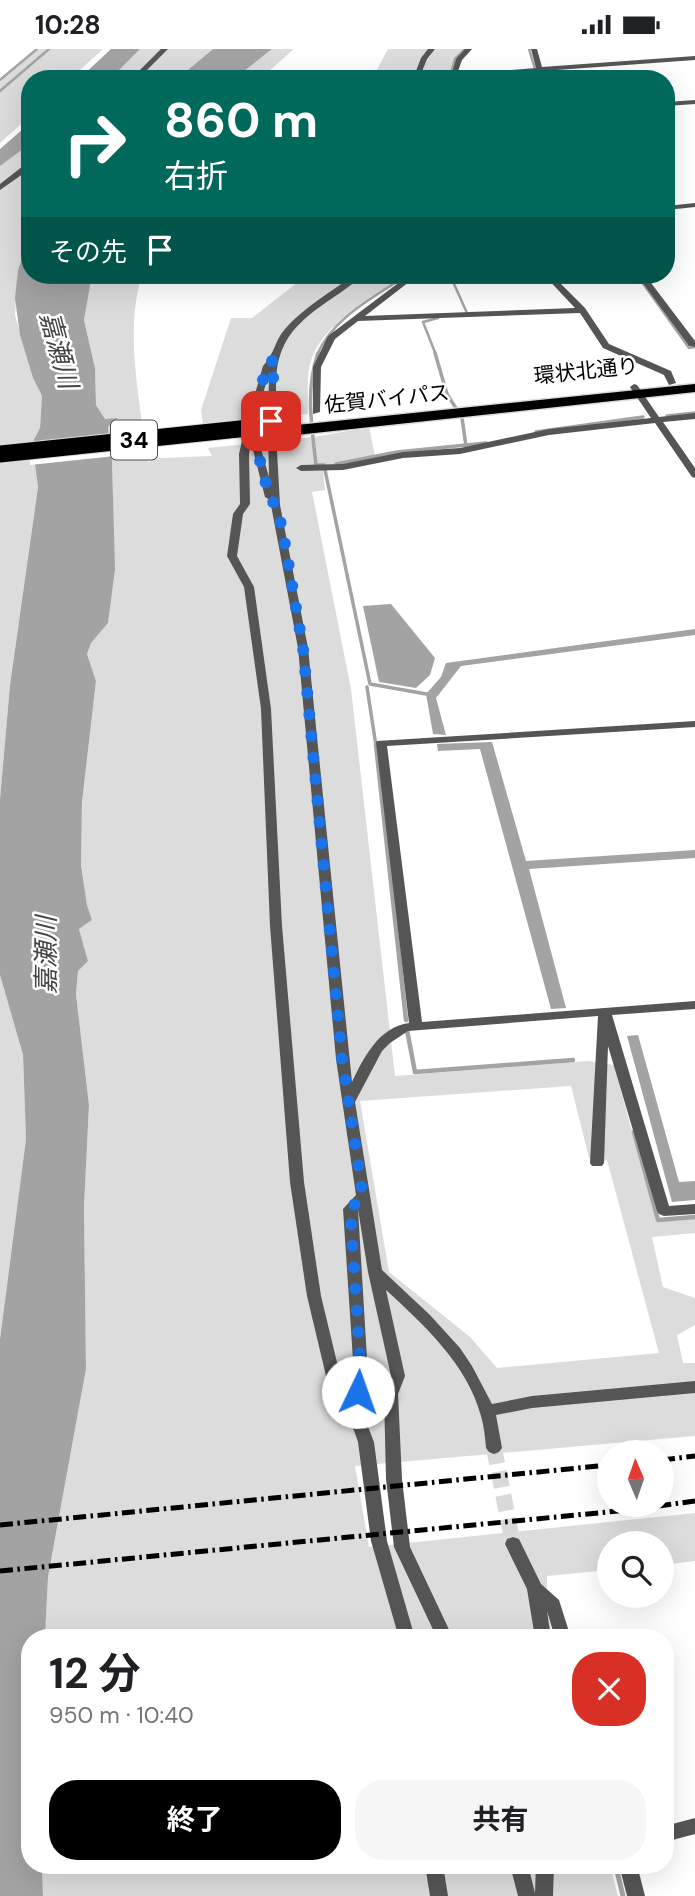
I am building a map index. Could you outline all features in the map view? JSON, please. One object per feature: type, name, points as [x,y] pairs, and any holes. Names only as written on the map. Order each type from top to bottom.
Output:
[{"type":"highway","name":"環状北通り","points":[[636,391],[695,380]]},
{"type":"highway","name":"環状北通り","points":[[484,405],[695,387]]},
{"type":"highway","name":"佐賀バイパス","points":[[0,463],[484,405]]},
{"type":"highway","name":"佐賀バイパス","points":[[0,454],[273,429]]},
{"type":"street","points":[[143,70],[165,49]]},
{"type":"street","points":[[419,70],[424,58],[432,49]]},
{"type":"street","points":[[455,70],[459,59],[469,49]]},
{"type":"street","points":[[534,49],[539,70],[695,58]]},
{"type":"street","points":[[675,103],[695,102]]},
{"type":"street","points":[[0,188],[21,172]]},
{"type":"street","points":[[675,207],[695,205]]},
{"type":"street","points":[[348,284],[302,316],[286,333],[274,359],[267,366],[248,432],[244,454],[245,504],[239,514],[232,556],[249,587],[266,709],[276,926],[297,1182],[314,1296],[334,1380],[355,1409],[366,1443],[379,1541],[404,1629]]},
{"type":"street","points":[[316,412],[317,367],[331,338],[402,284]]},
{"type":"street","points":[[557,284],[582,310],[607,346],[668,373],[672,383]]},
{"type":"street","points":[[648,284],[692,344],[695,344]]},
{"type":"street","points":[[354,319],[582,310]]},
{"type":"street","points":[[274,359],[275,505],[303,648],[348,1103],[375,1272],[398,1376],[391,1394],[394,1479],[402,1547],[441,1629]]},
{"type":"street","points":[[636,391],[695,475]]},
{"type":"street","points":[[301,468],[331,467],[403,455],[460,451],[549,432],[695,416]]},
{"type":"street","points":[[248,432],[255,442],[269,495],[275,505]]},
{"type":"street","points":[[415,1027],[381,743],[695,724]]},
{"type":"street","points":[[348,1103],[380,1043],[395,1030],[695,1005]]},
{"type":"street","points":[[597,1163],[604,1011]]},
{"type":"street","points":[[604,1011],[664,1211],[695,1209]]},
{"type":"street","points":[[355,1409],[361,1374],[350,1209],[363,1196]]},
{"type":"street","points":[[375,1272],[430,1322],[470,1373],[487,1411],[494,1448]]},
{"type":"street","points":[[487,1411],[533,1402],[695,1387]]},
{"type":"street","points":[[513,1544],[535,1589],[542,1629]]},
{"type":"street","points":[[535,1589],[553,1605],[560,1629]]},
{"type":"street","points":[[674,1832],[695,1826]]},
{"type":"street","points":[[435,1874],[439,1896]]},
{"type":"street","points":[[521,1874],[527,1896]]},
{"type":"street","points":[[544,1896],[545,1874]]},
{"type":"street","points":[[630,1874],[636,1896]]},
{"type":"shaded area","points":[[39,49],[103,49],[80,70],[21,70],[21,124],[0,143],[0,82]]},
{"type":"shaded area","points":[[123,49],[213,49],[188,70],[103,70]]},
{"type":"shaded area","points":[[272,49],[294,49],[270,70],[245,70]]},
{"type":"shaded area","points":[[388,49],[463,49],[454,59],[450,70],[377,70]]},
{"type":"shaded area","points":[[21,151],[21,261],[15,315],[33,378],[42,396],[40,428],[32,443],[38,487],[10,685],[0,799],[0,166]]},
{"type":"shaded area","points":[[90,284],[140,284],[134,320],[135,368],[148,462],[160,458],[212,456],[208,448],[314,437],[369,427],[375,456],[337,463],[323,470],[325,490],[312,492],[351,689],[395,1076],[588,1061],[614,1065],[656,1220],[695,1218],[695,1233],[652,1237],[663,1287],[695,1298],[695,1325],[677,1335],[683,1363],[695,1363],[695,1436],[650,1440],[597,1440],[597,1445],[355,1466],[369,1547],[695,1513],[695,1561],[674,1564],[674,1531],[597,1531],[597,1571],[547,1576],[547,1611],[551,1629],[45,1629],[48,1577],[86,1369],[84,1207],[89,1105],[76,994],[78,971],[88,961],[79,929],[92,920],[81,865],[82,802],[96,681],[87,654],[91,643],[108,623],[110,603],[113,514],[108,427],[117,419],[105,419],[96,405],[95,368],[84,320]],"holes":[[[571,1086],[589,1158],[607,1160],[659,1353],[497,1368],[470,1337],[389,1272],[360,1101]]]},
{"type":"shaded area","points":[[295,284],[391,284],[336,324],[316,349],[310,364],[308,414],[203,424],[201,410],[231,318],[252,318]]},
{"type":"shaded area","points":[[0,975],[23,1055],[26,1139],[0,1339]]},
{"type":"shaded area","points":[[42,1874],[612,1874],[618,1896],[43,1896]]},
{"type":"water","points":[[111,49],[140,49],[119,70],[89,70]]},
{"type":"water","points":[[213,49],[272,49],[245,70],[188,70]]},
{"type":"water","points":[[21,131],[21,151],[0,166],[0,149]]},
{"type":"water","name":"嘉瀬川","points":[[21,261],[21,284],[90,284],[84,320],[95,368],[96,405],[105,419],[118,418],[108,427],[112,461],[115,569],[108,623],[91,643],[87,654],[96,681],[82,802],[81,865],[92,920],[79,929],[88,961],[78,971],[76,994],[89,1105],[84,1207],[86,1369],[48,1577],[45,1629],[21,1629],[21,1874],[42,1874],[43,1896],[0,1896],[0,1339],[26,1139],[23,1055],[0,975],[0,799],[10,685],[38,487],[32,443],[40,428],[42,396],[33,378],[20,335],[15,298]]},
{"type":"water","points":[[391,604],[435,658],[430,675],[416,688],[379,682],[363,606]]},
{"type":"water","points":[[695,629],[695,635],[461,666],[436,698],[446,735],[433,734],[426,694],[441,677],[446,663]]},
{"type":"water","points":[[492,742],[526,861],[695,850],[695,858],[529,869],[566,1008],[551,1009],[480,749],[438,751],[437,744]]},
{"type":"water","points":[[638,1035],[679,1182],[695,1181],[695,1200],[672,1202],[627,1036]]},
{"type":"pier","points":[[113,437],[115,456],[30,465],[29,446]]},
{"type":"waterway","points":[[0,80],[37,49]]},
{"type":"waterway","points":[[24,70],[49,49]]},
{"type":"waterway","points":[[452,70],[455,59],[465,49]]},
{"type":"waterway","points":[[529,49],[535,69]]},
{"type":"waterway","points":[[0,91],[21,73]]},
{"type":"waterway","points":[[318,353],[344,319],[393,284]]},
{"type":"waterway","points":[[454,284],[467,313]]},
{"type":"waterway","points":[[643,284],[689,348],[695,347]]},
{"type":"waterway","points":[[436,355],[423,322],[438,318]]},
{"type":"waterway","points":[[318,353],[311,395],[316,465],[324,465],[370,684],[432,695]]},
{"type":"waterway","points":[[435,353],[447,394],[462,418],[466,445]]},
{"type":"waterway","points":[[667,416],[695,413]]},
{"type":"waterway","points":[[536,432],[643,417]]},
{"type":"waterway","points":[[466,445],[486,443]]},
{"type":"waterway","points":[[336,464],[397,452],[466,445]]},
{"type":"waterway","points":[[367,687],[376,746]]},
{"type":"waterway","points":[[376,745],[406,1020]]},
{"type":"waterway","points":[[407,1030],[415,1072],[573,1060]]},
{"type":"waterway","points":[[634,1132],[658,1220],[695,1217]]},
{"type":"waterway","points":[[618,1874],[623,1896]]},
{"type":"tunnel","points":[[494,1448],[513,1544]]},
{"type":"railway","points":[[674,1459],[695,1456]]},
{"type":"railway","points":[[0,1525],[597,1466]]},
{"type":"railway","points":[[0,1571],[628,1510],[695,1501]]},
{"type":"route","points":[[271,421],[274,359],[267,366],[248,432],[255,442],[269,495],[282,527],[303,648],[342,1059],[363,1196],[350,1209],[361,1374],[358,1392]]}]
